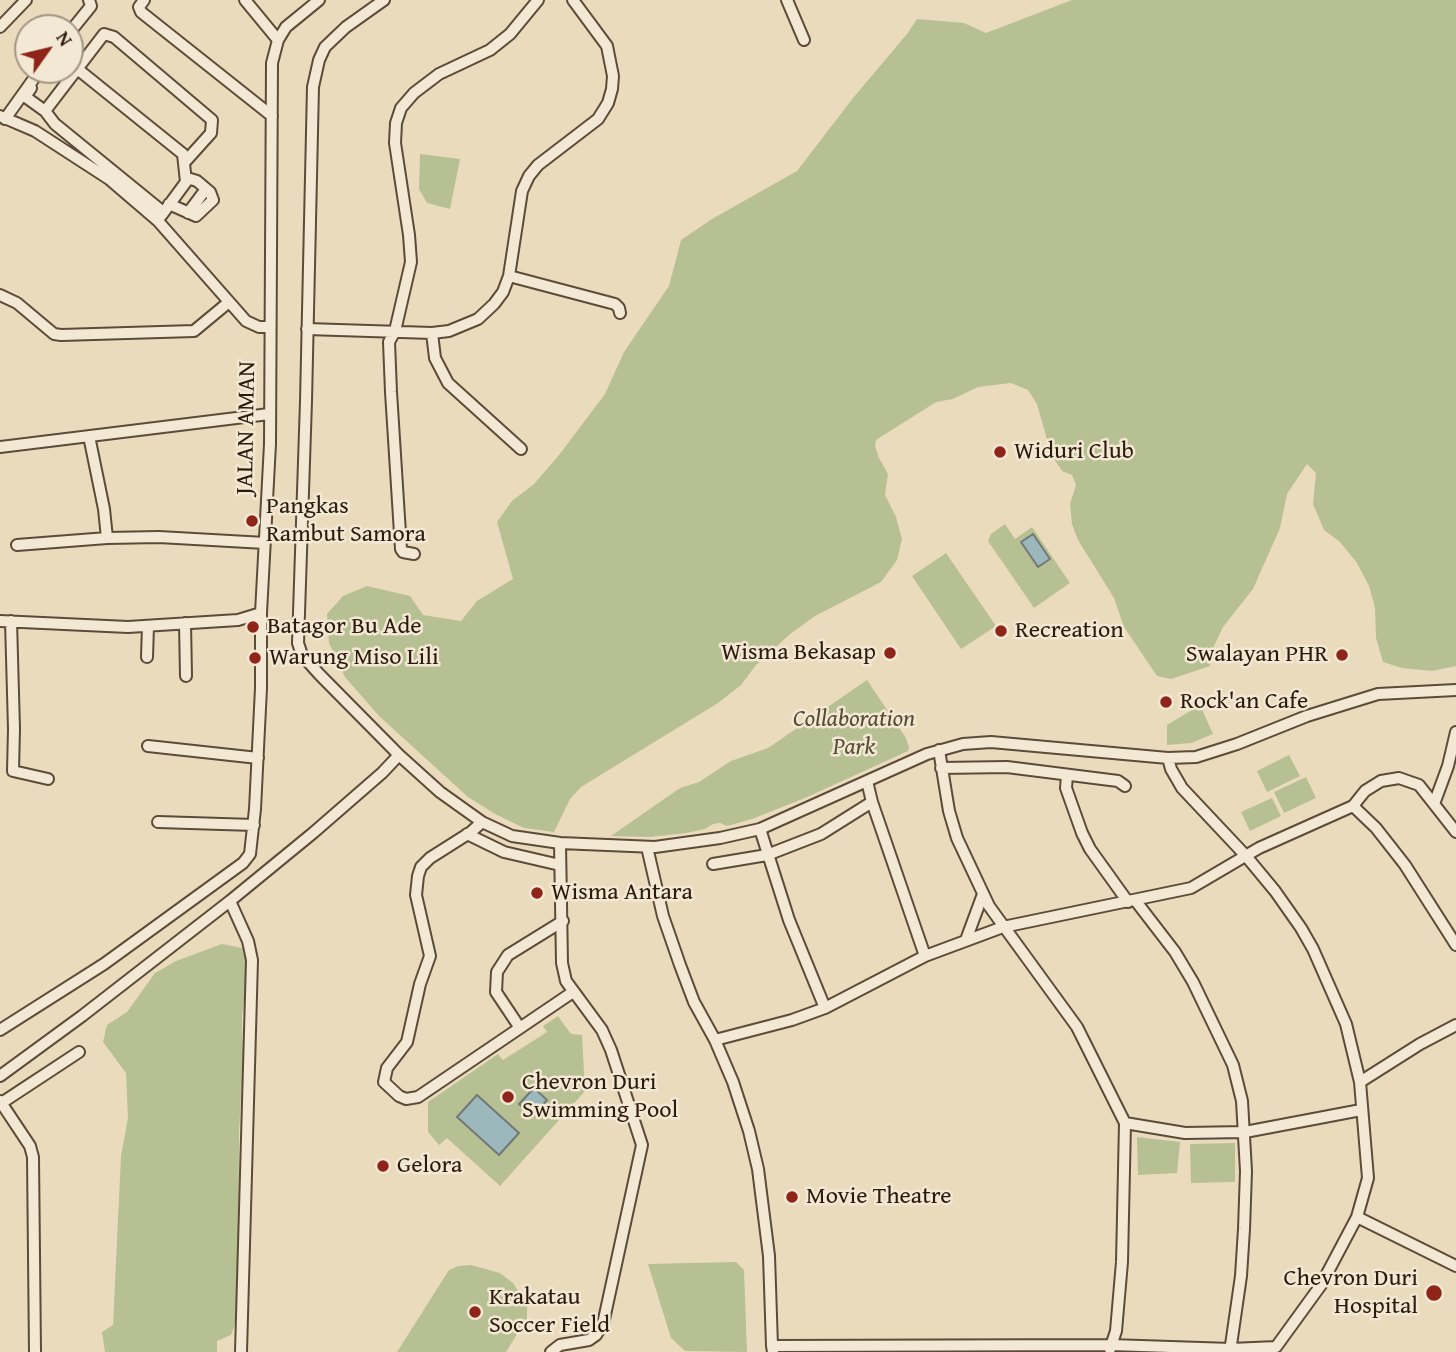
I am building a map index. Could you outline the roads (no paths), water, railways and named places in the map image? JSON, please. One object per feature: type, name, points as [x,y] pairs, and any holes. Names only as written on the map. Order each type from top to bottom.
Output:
[{"type":"street","points":[[0,27],[26,0]]},
{"type":"street","points":[[144,0],[139,7],[141,12],[272,116]]},
{"type":"street","points":[[245,0],[278,40],[289,23],[317,1]]},
{"type":"street","points":[[384,0],[334,38],[318,60],[315,72],[298,643],[302,655],[319,674],[399,755],[440,792],[482,822],[512,836],[560,843],[646,847],[720,838],[760,829],[939,750],[963,744],[991,742],[1168,758],[1196,757],[1307,716],[1378,694],[1456,690]]},
{"type":"street","points":[[414,554],[401,549],[390,367],[389,342],[396,331],[411,262],[410,235],[395,143],[396,123],[401,108],[423,85],[491,50],[510,34],[538,0]]},
{"type":"street","points":[[307,330],[432,333],[449,331],[478,319],[503,292],[509,276],[522,191],[529,176],[538,164],[598,120],[608,103],[612,89],[612,69],[607,46],[573,0]]},
{"type":"street","points":[[787,0],[804,40]]},
{"type":"street","points":[[84,55],[102,36],[110,34],[210,118],[213,123],[211,133],[184,163]]},
{"type":"street","name":"JALAN AMAN","points":[[0,1030],[104,964],[243,863],[250,854],[258,758],[261,613],[270,444],[272,62],[278,40]]},
{"type":"street","points":[[84,74],[181,152],[187,178],[163,212]]},
{"type":"street","points":[[29,84],[3,118],[35,131],[71,152],[163,212],[188,213],[206,189],[197,181],[187,178]]},
{"type":"street","points":[[36,84],[26,96],[46,111],[55,124],[163,212],[246,321],[259,327],[270,327]]},
{"type":"street","points":[[46,111],[63,84]]},
{"type":"street","points":[[509,276],[615,304],[620,313]]},
{"type":"street","points":[[0,295],[17,303],[54,334],[61,335],[194,331],[229,302]]},
{"type":"street","points":[[432,333],[435,358],[448,383],[521,449]]},
{"type":"street","points":[[0,447],[269,414]]},
{"type":"street","points":[[89,436],[107,538]]},
{"type":"street","points":[[17,545],[159,537],[265,543]]},
{"type":"street","points":[[48,779],[13,771],[14,729],[6,621],[148,626],[238,620],[261,613]]},
{"type":"street","points":[[185,623],[186,676]]},
{"type":"street","points":[[147,657],[148,626]]},
{"type":"street","points":[[1434,804],[1448,766],[1456,732]]},
{"type":"street","points":[[148,746],[258,758]]},
{"type":"street","points":[[939,750],[949,811],[957,838],[983,894],[1003,927],[1077,1027],[1125,1123],[1122,1262],[1116,1331],[1110,1349]]},
{"type":"street","points":[[0,1076],[230,901],[352,799],[399,755]]},
{"type":"street","points":[[646,847],[663,916],[680,965],[694,1002],[715,1040],[749,1131],[758,1168],[769,1256],[773,1349],[1277,1349],[1321,1285],[1357,1217],[1367,1178],[1360,1082],[1346,1024],[1313,949],[1275,891],[1182,788],[1168,758]]},
{"type":"street","points":[[941,768],[1007,767],[1118,780],[1125,786]]},
{"type":"street","points":[[1067,775],[1066,788],[1082,833],[1132,901],[1175,952],[1194,982],[1233,1065],[1242,1101],[1245,1132],[1243,1252],[1231,1350]]},
{"type":"street","points":[[715,1040],[792,1020],[825,1008],[925,956],[1003,927],[1191,888],[1246,856],[1353,806],[1365,791],[1381,781],[1399,778],[1419,785],[1442,780]]},
{"type":"street","points":[[867,781],[925,956]]},
{"type":"street","points":[[1419,785],[1456,832]]},
{"type":"street","points":[[713,864],[767,855],[821,834],[872,802]]},
{"type":"street","points":[[1353,806],[1376,828],[1405,865],[1456,945]]},
{"type":"street","points":[[158,822],[254,825]]},
{"type":"street","points":[[482,822],[421,867],[416,895],[430,956],[420,984],[407,1042],[387,1068],[384,1082],[405,1099],[418,1097],[573,992]]},
{"type":"street","points":[[760,829],[789,920],[825,1008]]},
{"type":"street","points":[[467,834],[504,852],[560,865]]},
{"type":"street","points":[[551,1352],[560,1345],[589,1340],[603,1324],[642,1144],[602,1030],[566,981],[562,963],[560,843]]},
{"type":"street","points":[[966,940],[983,894]]},
{"type":"street","points":[[230,901],[248,941],[252,960],[241,1352]]},
{"type":"street","points":[[520,1028],[496,992],[497,972],[508,955],[563,921]]},
{"type":"street","points":[[1360,1082],[1456,1024]]},
{"type":"street","points":[[35,1352],[33,1157],[30,1146],[0,1103],[79,1052]]},
{"type":"street","points":[[1125,1123],[1185,1133],[1245,1132],[1361,1110]]},
{"type":"street","points":[[1357,1217],[1456,1266]]},
{"type":"water","points":[[1033,534],[1050,559],[1038,567],[1021,542]]},
{"type":"water","points":[[534,1088],[547,1100],[532,1116],[519,1104]]},
{"type":"water","points":[[477,1095],[519,1133],[499,1155],[457,1117]]},
{"type":"place","name":"Widuri Club","points":[[1000,452]]},
{"type":"place","name":"Pangkas Rambut Samora","points":[[252,521]]},
{"type":"place","name":"Batagor Bu Ade","points":[[253,627]]},
{"type":"place","name":"Recreation","points":[[1001,631]]},
{"type":"place","name":"Wisma Bekasap","points":[[890,653]]},
{"type":"place","name":"Swalayan PHR","points":[[1342,655]]},
{"type":"place","name":"Warung Miso Lili","points":[[255,658]]},
{"type":"place","name":"Rock'an Cafe","points":[[1166,702]]},
{"type":"place","name":"Wisma Antara","points":[[537,893]]},
{"type":"place","name":"Chevron Duri Swimming Pool","points":[[508,1097]]},
{"type":"place","name":"Gelora","points":[[383,1166]]},
{"type":"place","name":"Movie Theatre","points":[[792,1197]]},
{"type":"place","name":"Chevron Duri Hospital","points":[[1434,1293]]},
{"type":"place","name":"Krakatau Soccer Field","points":[[475,1312]]},
{"type":"park label","name":"Collaboration Park","points":[[854,734]]}]
